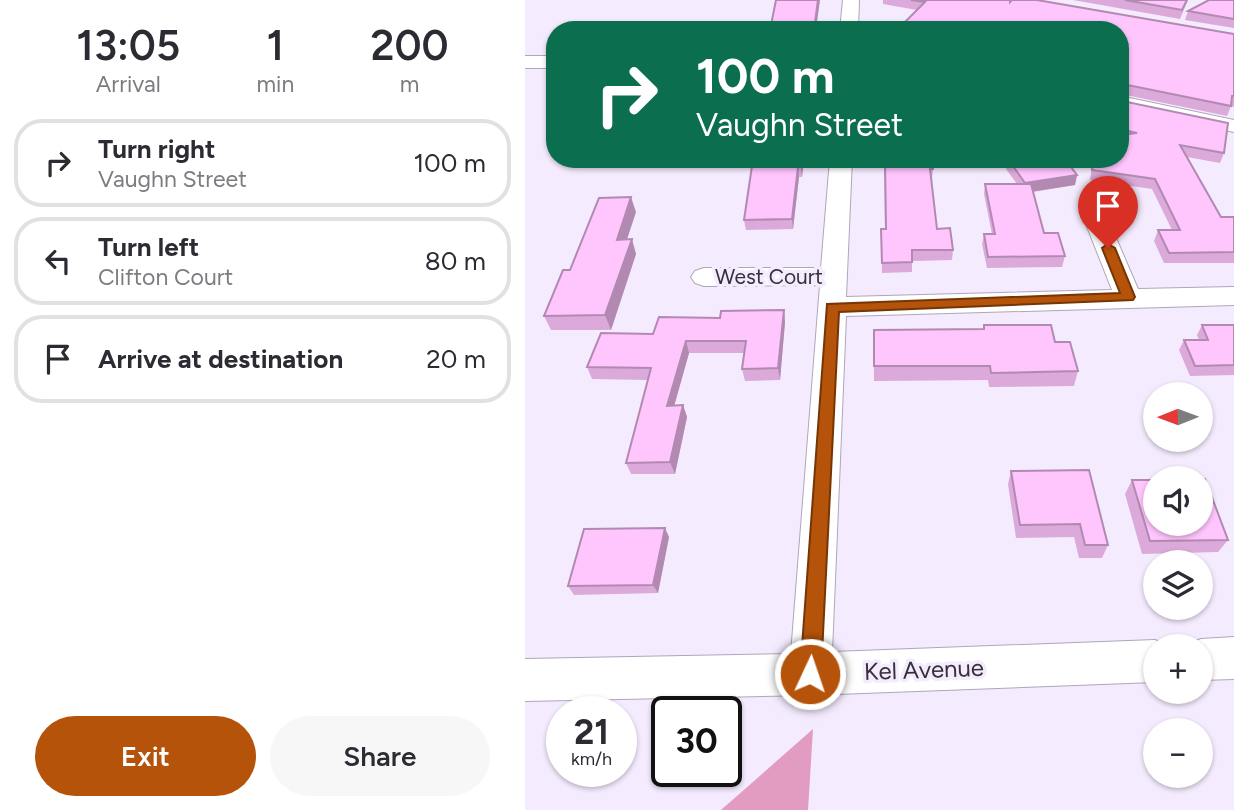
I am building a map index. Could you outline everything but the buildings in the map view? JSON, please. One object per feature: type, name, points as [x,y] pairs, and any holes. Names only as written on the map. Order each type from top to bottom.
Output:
[{"type":"street","points":[[850,21],[851,0]]},
{"type":"street","points":[[525,62],[546,62]]},
{"type":"street","points":[[1129,104],[1234,126]]},
{"type":"street","points":[[810,674],[840,168]]},
{"type":"street","points":[[1098,224],[1128,297]]},
{"type":"street","name":"West Court","points":[[703,277],[833,292],[1234,296]]},
{"type":"street","points":[[1213,659],[1234,658]]},
{"type":"street","name":"Kel Avenue","points":[[525,680],[810,674],[1143,661]]},
{"type":"shaded area","points":[[813,729],[808,810],[721,810]]},
{"type":"route","points":[[810,674],[832,307],[1128,297],[1108,248]]}]
